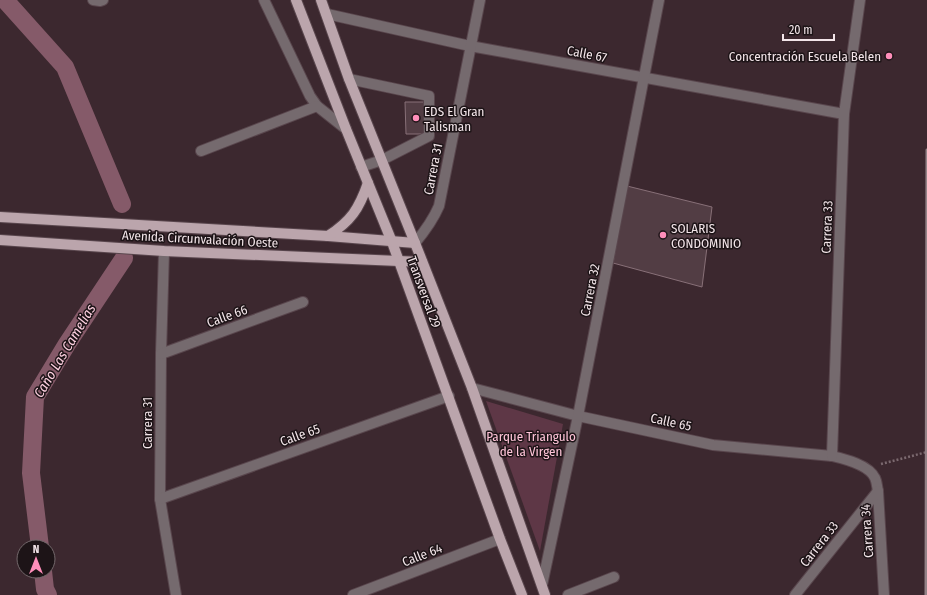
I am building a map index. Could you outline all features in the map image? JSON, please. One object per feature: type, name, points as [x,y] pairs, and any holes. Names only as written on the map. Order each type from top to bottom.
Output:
[{"type":"main road","name":"Transversal 29","points":[[296,0],[392,242],[500,539],[522,595]]},
{"type":"main road","name":"Transversal 29","points":[[321,0],[349,79],[472,388],[544,590]]},
{"type":"main road","points":[[328,236],[349,220],[360,204],[368,183]]},
{"type":"main road","name":"Avenida Circunvalación Oeste","points":[[0,217],[328,236],[415,243]]},
{"type":"main road","name":"Avenida Circunvalación Oeste","points":[[0,240],[164,251],[422,262]]},
{"type":"street","points":[[93,0],[104,0]]},
{"type":"street","points":[[264,0],[310,96],[317,106],[346,129]]},
{"type":"street","name":"Carrera 31","points":[[415,243],[435,216],[439,206],[480,0]]},
{"type":"street","name":"Carrera 32","points":[[544,590],[659,0]]},
{"type":"street","name":"Carrera 33","points":[[832,456],[844,114],[860,0]]},
{"type":"street","name":"Calle 67","points":[[327,14],[470,46],[844,114]]},
{"type":"street","points":[[349,79],[429,96],[429,136],[382,160],[361,167]]},
{"type":"street","points":[[201,151],[317,106]]},
{"type":"street","name":"Carrera 31","points":[[164,251],[160,354],[160,499],[176,595]]},
{"type":"street","name":"Calle 66","points":[[160,354],[303,302]]},
{"type":"street","name":"Calle 65","points":[[472,388],[578,416],[713,445],[832,456],[851,461],[866,468]]},
{"type":"street","name":"Calle 65","points":[[160,499],[449,396]]},
{"type":"street","name":"Carrera 34","points":[[866,468],[875,478],[878,491],[884,595]]},
{"type":"street","name":"Carrera 33","points":[[795,595],[878,491]]},
{"type":"street","name":"Calle 64","points":[[353,595],[500,539]]},
{"type":"street","points":[[568,595],[614,577]]},
{"type":"path","points":[[866,468],[927,452]]},
{"type":"green space","name":"Parque Triangulo de la Virgen","points":[[486,401],[563,424],[540,551]]},
{"type":"building","name":"EDS El Gran Talisman","points":[[405,102],[426,102],[426,134],[406,134]]},
{"type":"building","name":"SOLARIS CONDOMINIO","points":[[627,186],[712,207],[702,287],[613,263]]},
{"type":"waterway","name":"Caño Las Camelias","points":[[5,0],[65,67],[122,204]]},
{"type":"waterway","name":"Caño Las Camelias","points":[[39,539],[31,473],[35,397],[67,344],[124,258]]},
{"type":"waterway","name":"Caño Las Camelias","points":[[44,579],[45,589],[48,595]]},
{"type":"railway","points":[[926,595],[927,150]]},
{"type":"place","name":"Concentración Escuela Belen","points":[[889,56]]},
{"type":"place","name":"EDS El Gran Talisman","points":[[416,118]]},
{"type":"place","name":"SOLARIS CONDOMINIO","points":[[663,235]]}]
